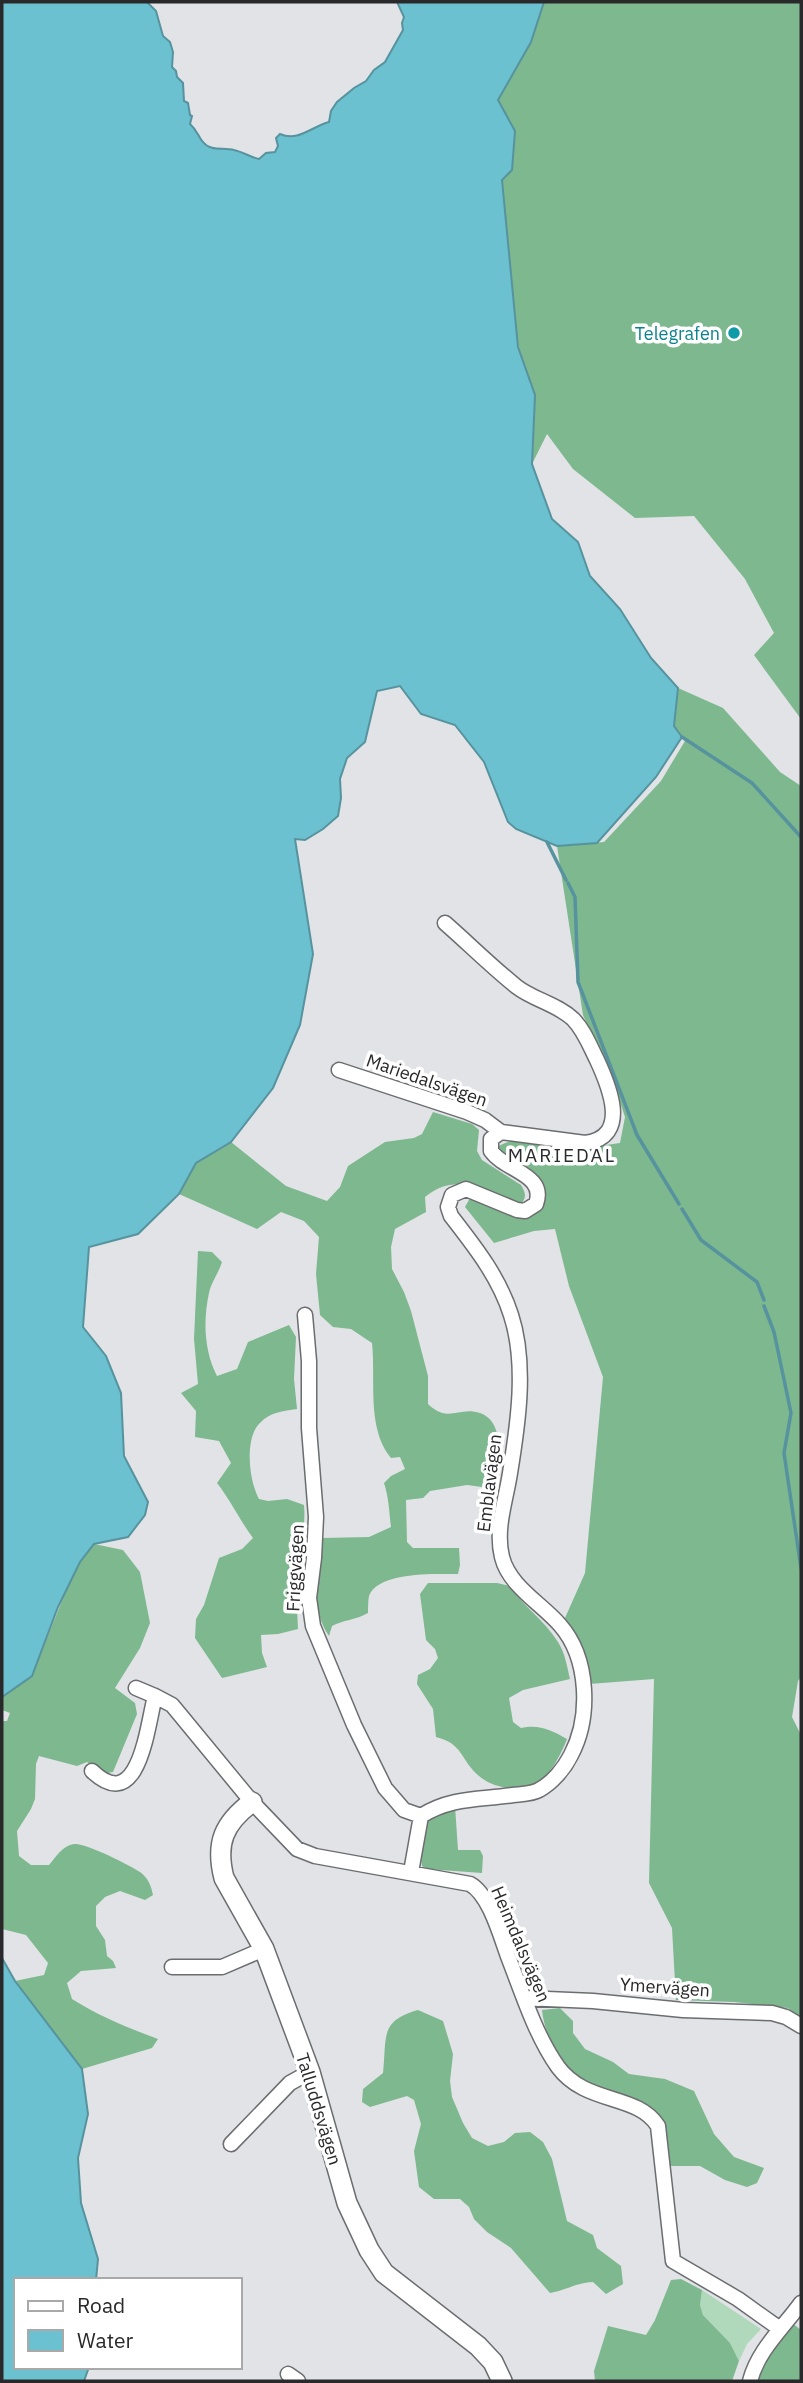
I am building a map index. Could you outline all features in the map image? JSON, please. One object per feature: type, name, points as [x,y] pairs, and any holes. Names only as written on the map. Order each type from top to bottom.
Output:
[{"type":"street","name":"Mariedalsvägen","points":[[339,1070],[467,1112],[485,1120],[501,1132],[585,1143],[604,1136],[611,1125],[613,1099],[598,1062],[577,1024],[565,1013],[516,986],[445,923]]},
{"type":"street","name":"Mariedalsvägen","points":[[447,1203],[452,1195],[466,1189],[517,1210],[527,1210],[536,1204],[538,1191],[534,1182],[499,1160],[491,1151],[491,1139],[501,1132]]},
{"type":"street","name":"Emblavägen","points":[[421,1816],[437,1806],[463,1800],[537,1791],[562,1770],[572,1754],[578,1738],[583,1708],[582,1673],[572,1643],[560,1625],[516,1580],[503,1561],[500,1539],[502,1514],[512,1456],[518,1393],[517,1338],[498,1284],[479,1252],[452,1216],[447,1203]]},
{"type":"street","name":"Friggvägen","points":[[305,1315],[309,1361],[309,1428],[316,1517],[309,1598],[313,1626],[354,1725],[385,1788],[404,1810],[421,1816]]},
{"type":"street","name":"Heimdalsvägen","points":[[136,1688],[172,1705],[252,1802],[291,1844],[306,1853],[477,1887],[490,1912],[524,1998],[557,2066],[588,2092],[642,2110],[650,2114],[658,2126],[673,2261],[738,2299],[780,2329]]},
{"type":"street","points":[[92,1771],[114,1785],[125,1783],[131,1777],[143,1746],[155,1696]]},
{"type":"street","name":"Talluddsvägen","points":[[252,1802],[230,1821],[224,1835],[221,1858],[224,1878],[264,1949],[310,2072],[347,2203],[374,2260],[384,2273],[478,2346],[493,2362],[502,2381]]},
{"type":"street","points":[[411,1872],[421,1816]]},
{"type":"street","points":[[172,1967],[222,1967],[264,1949]]},
{"type":"street","name":"Ymervägen","points":[[524,1998],[593,2001],[683,2010],[772,2013],[801,2026]]},
{"type":"street","points":[[231,2144],[290,2083],[310,2072]]},
{"type":"street","points":[[750,2381],[754,2367],[801,2304]]},
{"type":"green space","points":[[544,2],[801,2],[801,719],[754,655],[774,633],[745,579],[694,516],[635,518],[573,469],[547,434],[532,464],[535,395],[518,347],[502,180],[512,170],[498,100],[531,42]]},
{"type":"green space","points":[[678,688],[723,708],[780,772],[801,786],[801,1677],[792,1717],[801,1735],[801,2018],[788,2008],[734,2002],[676,2000],[672,1928],[649,1883],[654,1679],[589,1684],[582,1649],[565,1618],[585,1573],[603,1377],[569,1286],[555,1229],[534,1231],[494,1243],[465,1207],[470,1198],[511,1216],[529,1216],[546,1197],[537,1178],[510,1163],[501,1153],[499,1146],[506,1143],[526,1141],[578,1147],[620,1143],[625,1117],[615,1087],[583,1015],[557,846],[604,842],[661,781],[685,741],[674,726]]},
{"type":"green space","points":[[433,1112],[472,1124],[479,1130],[477,1151],[482,1160],[521,1185],[525,1194],[522,1203],[516,1205],[471,1186],[460,1184],[437,1189],[425,1197],[426,1212],[395,1229],[391,1247],[392,1269],[411,1311],[428,1376],[428,1404],[442,1413],[472,1411],[489,1418],[498,1436],[496,1469],[490,1488],[467,1485],[430,1491],[423,1498],[406,1500],[407,1542],[413,1548],[459,1548],[458,1574],[423,1574],[384,1582],[369,1596],[368,1613],[332,1626],[329,1636],[319,1613],[316,1588],[322,1538],[369,1537],[391,1527],[384,1483],[405,1469],[400,1457],[391,1458],[378,1432],[372,1343],[351,1329],[333,1327],[320,1315],[316,1274],[319,1237],[304,1221],[281,1212],[257,1229],[179,1194],[196,1163],[231,1142],[286,1186],[327,1201],[340,1187],[348,1166],[385,1142],[414,1138],[422,1134]]},
{"type":"green space","points":[[198,1251],[212,1252],[222,1262],[210,1289],[206,1314],[207,1346],[217,1376],[237,1369],[248,1342],[289,1325],[296,1337],[294,1379],[297,1409],[272,1414],[260,1423],[252,1439],[250,1460],[259,1499],[287,1499],[304,1505],[304,1528],[297,1575],[298,1629],[261,1635],[262,1653],[267,1667],[222,1678],[195,1638],[196,1619],[204,1605],[219,1558],[242,1549],[253,1538],[217,1483],[231,1463],[219,1441],[195,1437],[196,1411],[181,1393],[198,1384],[194,1339]]},
{"type":"green space","points":[[94,1544],[123,1550],[140,1572],[150,1623],[140,1648],[115,1688],[135,1703],[137,1714],[113,1772],[103,1774],[87,1762],[77,1766],[39,1756],[36,1764],[35,1799],[17,1831],[19,1856],[31,1865],[49,1865],[66,1847],[79,1844],[127,1864],[147,1879],[153,1895],[145,1900],[120,1891],[105,1897],[96,1906],[96,1926],[105,1940],[107,1956],[116,1968],[81,1971],[67,1983],[72,1999],[114,2021],[158,2039],[152,2048],[82,2069],[15,1981],[44,1975],[48,1963],[26,1935],[2,1929],[2,1721],[7,1721],[10,1713],[2,1710],[2,1697],[32,1676],[69,1583]]},
{"type":"green space","points":[[428,1583],[497,1583],[510,1586],[558,1642],[570,1679],[523,1690],[509,1698],[513,1722],[521,1728],[545,1729],[567,1739],[553,1767],[545,1777],[534,1784],[509,1788],[485,1781],[457,1748],[436,1737],[433,1709],[417,1684],[418,1675],[430,1669],[438,1658],[435,1649],[426,1640],[420,1594]]},
{"type":"green space","points":[[455,1806],[458,1850],[480,1850],[483,1856],[482,1873],[427,1869],[422,1866],[425,1824],[432,1815]]},
{"type":"green space","points":[[560,2008],[573,2021],[573,2033],[585,2049],[613,2062],[629,2074],[665,2079],[694,2091],[714,2134],[734,2157],[764,2168],[757,2183],[747,2187],[725,2180],[700,2166],[669,2166],[664,2125],[654,2110],[638,2101],[592,2087],[580,2080],[557,2054],[547,2032],[542,2010]]},
{"type":"green space","points":[[418,2010],[443,2021],[453,2054],[450,2081],[452,2097],[472,2138],[488,2146],[504,2142],[515,2133],[530,2132],[543,2142],[552,2159],[567,2221],[593,2235],[597,2248],[621,2266],[623,2284],[606,2294],[593,2282],[550,2293],[511,2248],[487,2232],[474,2219],[469,2207],[460,2199],[434,2199],[419,2187],[414,2151],[421,2124],[414,2100],[407,2096],[370,2107],[362,2102],[363,2089],[383,2073],[387,2032],[391,2025],[405,2014]]},
{"type":"green space","points":[[681,2279],[702,2290],[700,2305],[703,2315],[730,2343],[739,2361],[732,2381],[595,2381],[594,2371],[608,2326],[646,2335],[671,2280]]},
{"type":"green space","points":[[702,2290],[761,2329],[747,2344],[739,2361],[730,2343],[703,2315],[700,2305]]},
{"type":"green space","points":[[792,2323],[801,2330],[801,2381],[757,2381],[770,2350]]},
{"type":"water","points":[[2,2],[147,2],[156,11],[163,36],[170,42],[173,52],[172,67],[183,83],[184,101],[188,103],[192,116],[190,124],[201,140],[210,147],[234,150],[259,159],[266,153],[275,152],[278,146],[276,138],[280,134],[299,135],[329,122],[331,111],[337,102],[366,81],[374,70],[385,62],[403,30],[404,17],[397,2],[544,2],[531,42],[498,100],[515,131],[512,170],[502,180],[518,347],[535,395],[532,464],[552,519],[578,542],[590,576],[620,609],[651,658],[678,688],[674,726],[682,737],[656,777],[597,843],[557,846],[516,829],[508,822],[484,762],[455,725],[421,714],[400,686],[377,691],[365,742],[347,758],[340,779],[338,816],[305,840],[295,839],[313,954],[300,1025],[273,1088],[231,1142],[196,1163],[179,1194],[138,1234],[89,1247],[83,1327],[106,1356],[121,1393],[124,1456],[148,1502],[145,1515],[128,1537],[94,1544],[80,1562],[58,1607],[32,1676],[2,1697]]},
{"type":"water","points":[[2,1958],[15,1981],[82,2069],[88,2114],[78,2158],[81,2203],[98,2259],[96,2278],[14,2278],[14,2369],[88,2369],[84,2381],[2,2381]]},
{"type":"waterway","points":[[682,737],[752,783],[801,837]]},
{"type":"waterway","points":[[547,842],[566,880]]},
{"type":"waterway","points":[[568,883],[575,897],[578,982],[637,1135],[679,1204]]},
{"type":"waterway","points":[[682,1209],[701,1240],[757,1282],[764,1300]]},
{"type":"waterway","points":[[764,1306],[774,1332],[791,1413],[784,1453],[801,1568]]},
{"type":"place","name":"Telegrafen","points":[[734,333]]},
{"type":"district","name":"MARIEDAL","points":[[562,1155]]}]
